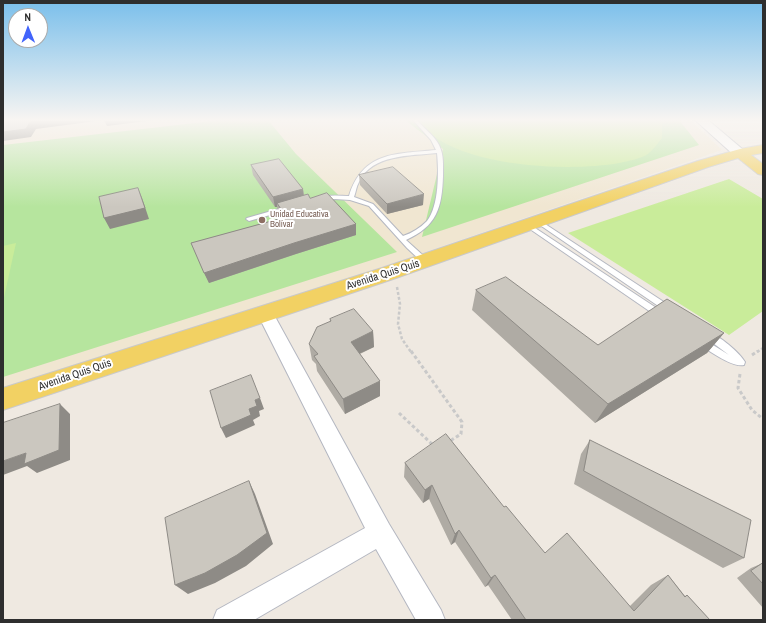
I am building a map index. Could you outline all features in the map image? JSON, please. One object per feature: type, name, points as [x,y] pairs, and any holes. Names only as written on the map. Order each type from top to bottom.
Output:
[{"type":"main road","points":[[735,149],[763,170]]},
{"type":"main road","name":"Avenida Quis Quis","points":[[3,400],[425,261],[753,149]]},
{"type":"street","points":[[265,313],[380,533],[431,620]]},
{"type":"street","points":[[227,620],[380,533]]},
{"type":"lane","points":[[351,198],[356,180],[372,163],[382,159],[439,151],[440,195],[432,220],[422,230],[402,239]]},
{"type":"lane","points":[[312,202],[335,197],[351,198],[371,205],[402,239],[425,261]]},
{"type":"lane","points":[[249,219],[298,205]]},
{"type":"lane","points":[[534,224],[674,313]]},
{"type":"lane","points":[[534,224],[671,322]]},
{"type":"lane","points":[[700,330],[732,352],[741,362]]},
{"type":"lane","points":[[697,339],[723,356],[741,362]]},
{"type":"path","points":[[389,273],[398,289],[400,304],[398,324],[402,339],[462,422],[462,434],[446,444]]},
{"type":"path","points":[[741,362],[738,388],[752,410],[763,419]]},
{"type":"path","points":[[399,413],[433,446],[439,446]]},
{"type":"shaded area","name":"Unidad Educativa Bolívar","points":[[3,149],[722,150],[318,289],[3,390]]},
{"type":"green space","points":[[3,149],[292,149],[397,252],[3,377]]},
{"type":"green space","points":[[443,149],[687,149],[422,237]]},
{"type":"green space","points":[[460,149],[653,149],[648,154],[630,161],[598,166],[573,167],[519,164]]},
{"type":"green space","points":[[729,179],[763,199],[763,311],[729,335],[568,233]]},
{"type":"green space","points":[[16,243],[3,302],[3,246]]},
{"type":"building","points":[[279,159],[303,189],[273,197],[251,165]]},
{"type":"building","points":[[393,167],[424,194],[387,204],[359,175]]},
{"type":"building","points":[[138,188],[145,208],[104,218],[99,197]]},
{"type":"building","points":[[327,193],[356,224],[204,273],[191,243],[286,217],[277,203],[308,194],[310,198]]},
{"type":"building","points":[[506,277],[598,345],[667,299],[724,333],[608,404],[476,290]]},
{"type":"building","points":[[354,309],[373,331],[351,342],[380,381],[343,399],[314,356],[318,354],[309,344],[317,327],[331,321],[330,319]]},
{"type":"building","points":[[251,375],[260,398],[255,400],[257,406],[249,409],[251,415],[221,428],[210,391]]},
{"type":"building","points":[[60,404],[59,450],[24,464],[26,453],[3,461],[3,423]]},
{"type":"building","points":[[446,434],[504,507],[506,506],[545,553],[567,533],[634,611],[668,575],[685,597],[687,595],[710,620],[526,620],[495,575],[491,578],[459,530],[455,534],[432,485],[425,490],[405,463]]},
{"type":"building","points":[[590,440],[751,520],[744,558],[584,471]]},
{"type":"building","points":[[249,481],[267,533],[237,555],[205,573],[175,585],[165,518]]},
{"type":"building","points":[[763,563],[763,584],[751,571]]},
{"type":"place","name":"Unidad Educativa Bolívar","points":[[262,220]]}]
